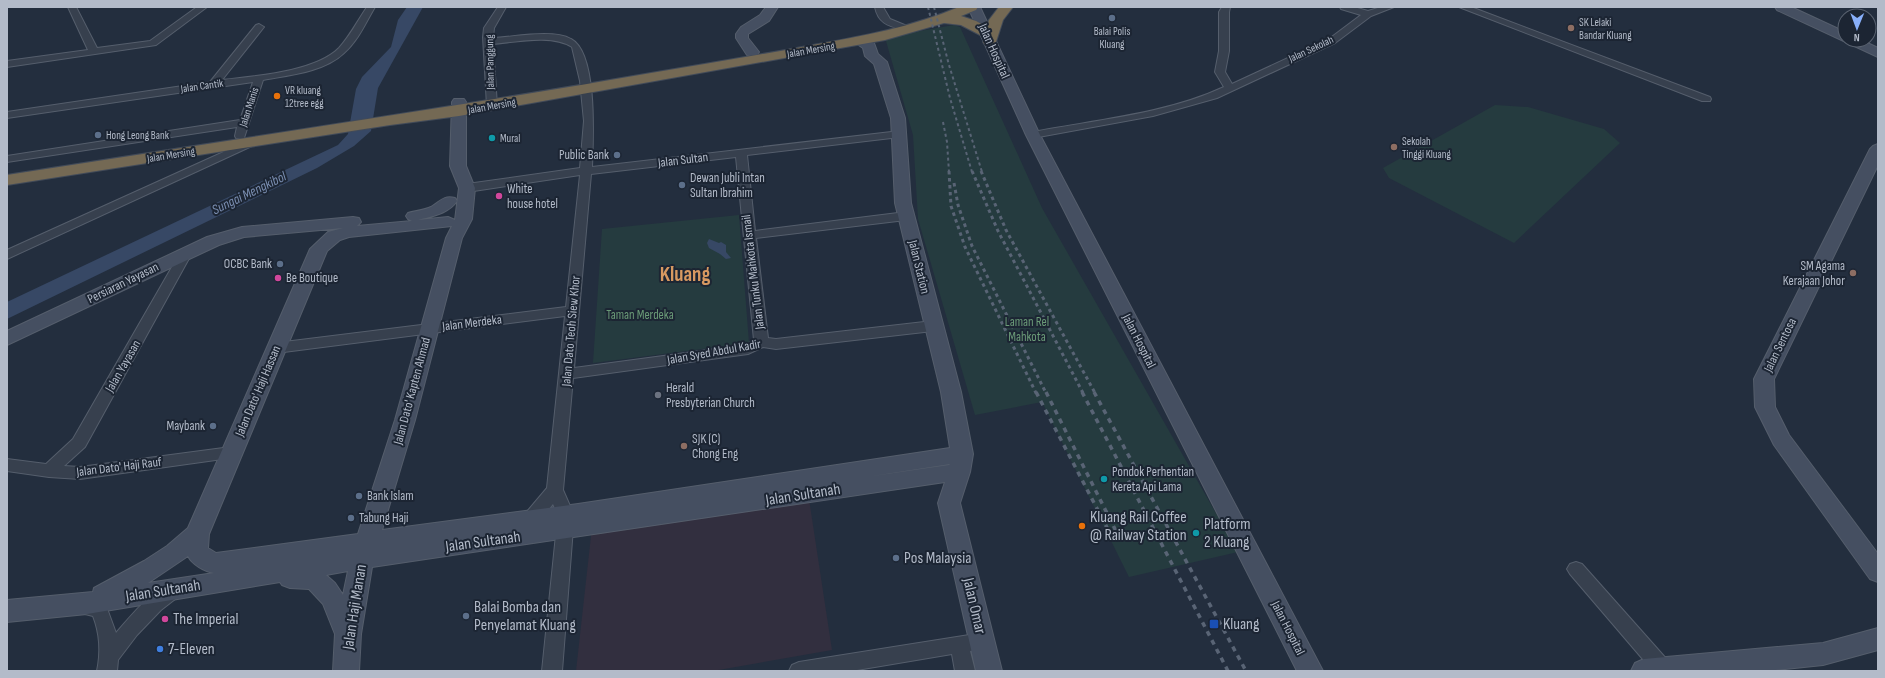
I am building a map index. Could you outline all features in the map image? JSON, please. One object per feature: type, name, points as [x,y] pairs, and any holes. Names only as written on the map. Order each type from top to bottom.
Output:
[{"type":"highway","points":[[942,17],[953,7]]},
{"type":"highway","name":"Jalan Mersing","points":[[7,172],[63,157],[245,134],[326,127],[787,54],[885,36],[971,7]]},
{"type":"highway","points":[[942,17],[971,22],[988,38],[996,20],[1006,7]]},
{"type":"highway","name":"Jalan Mersing","points":[[586,85],[752,52],[871,33],[942,17]]},
{"type":"highway","points":[[752,52],[760,55],[787,54]]},
{"type":"highway","name":"Jalan Mersing","points":[[7,180],[245,134]]},
{"type":"street","points":[[72,7],[81,28],[90,43],[92,51]]},
{"type":"street","points":[[7,64],[153,43],[203,7]]},
{"type":"street","name":"Jalan Cantik","points":[[7,115],[259,78],[295,70],[332,58],[341,50],[371,7]]},
{"type":"street","name":"Jalan Panggung","points":[[491,101],[488,41],[489,28],[502,7]]},
{"type":"street","points":[[752,52],[742,38],[742,34],[745,30],[765,18],[772,7]]},
{"type":"street","points":[[879,7],[882,18],[885,22],[902,26]]},
{"type":"street","name":"Jalan Hospital","points":[[974,7],[1032,135],[1310,671]]},
{"type":"street","points":[[1226,7],[1224,20],[1224,51],[1220,72],[1229,88]]},
{"type":"street","points":[[1344,7],[1368,14]]},
{"type":"street","name":"Jalan Sekolah","points":[[1032,135],[1153,113],[1213,96],[1332,40],[1368,14],[1390,7]]},
{"type":"street","points":[[1463,7],[1706,99]]},
{"type":"street","points":[[1781,7],[1837,33]]},
{"type":"street","points":[[213,85],[259,27]]},
{"type":"street","name":"Jalan Station","points":[[880,62],[882,56],[880,41],[885,36]]},
{"type":"street","name":"Jalan Dato Teoh Siew Khor","points":[[488,41],[545,37],[561,38],[576,46],[580,55],[586,85],[589,122],[586,172],[555,490]]},
{"type":"street","name":"Jalan Station","points":[[859,41],[869,46],[872,56],[880,62],[898,118],[903,203],[950,392],[960,463]]},
{"type":"street","points":[[1868,48],[1878,53]]},
{"type":"street","name":"Jalan Manis","points":[[245,134],[259,78]]},
{"type":"street","name":"Jalan Dato' Kapten Ahmad","points":[[451,230],[464,219],[467,188],[458,166],[459,106]]},
{"type":"street","points":[[7,255],[245,134]]},
{"type":"street","name":"Jalan Sultan","points":[[467,188],[900,134]]},
{"type":"street","name":"Jalan Sentosa","points":[[1878,149],[1764,378],[1765,407],[1781,439],[1878,572]]},
{"type":"street","name":"Jalan Tunku Mahkota Ismail","points":[[741,153],[761,342]]},
{"type":"street","name":"Jalan Mersing","points":[[7,159],[63,157]]},
{"type":"street","name":"Jalan Dato' Kapten Ahmad","points":[[364,551],[405,420],[429,328],[451,230],[450,200],[452,173],[458,166]]},
{"type":"street","name":"Persiaran Yayasan","points":[[7,340],[213,241],[242,232],[418,215],[437,210],[450,200]]},
{"type":"street","points":[[749,235],[906,216]]},
{"type":"street","points":[[319,248],[334,236],[347,232],[451,230]]},
{"type":"street","name":"Persiaran Yayasan","points":[[242,232],[259,235],[307,236],[316,241],[319,248]]},
{"type":"street","name":"Jalan Dato' Haji Hassan","points":[[197,534],[319,248]]},
{"type":"street","name":"Jalan Yayasan","points":[[49,471],[78,443],[186,253]]},
{"type":"street","name":"Jalan Merdeka","points":[[276,348],[572,310]]},
{"type":"street","name":"Jalan Syed Abdul Kadir","points":[[566,374],[748,349],[761,342],[776,344],[934,326]]},
{"type":"street","name":"Jalan Dato' Haji Rauf","points":[[7,465],[49,471],[80,473],[231,453]]},
{"type":"street","name":"Jalan Sultanah","points":[[197,534],[196,544],[198,553],[212,563],[364,551],[960,463]]},
{"type":"street","name":"Jalan Omar","points":[[960,463],[949,504],[971,643],[989,671]]},
{"type":"street","points":[[552,671],[565,522],[555,490]]},
{"type":"street","points":[[530,527],[555,490]]},
{"type":"street","points":[[80,604],[156,566],[179,551],[197,534]]},
{"type":"street","name":"Jalan Sultanah","points":[[7,611],[80,604],[176,590],[247,578],[364,551]]},
{"type":"street","name":"Jalan Haji Manan","points":[[346,671],[348,634],[364,551]]},
{"type":"street","points":[[1576,569],[1654,670],[1823,654],[1878,639]]},
{"type":"street","points":[[247,578],[304,578],[318,581],[328,590],[348,634]]},
{"type":"street","points":[[108,664],[147,612],[164,596],[176,590]]},
{"type":"street","points":[[80,604],[99,609],[104,618],[108,664]]},
{"type":"street","points":[[799,671],[971,643],[965,671]]},
{"type":"shaded area","points":[[809,499],[832,650],[713,671],[576,671],[592,527]]},
{"type":"green space","name":"Laman Rel Mahkota","points":[[954,25],[960,27],[1042,208],[1238,552],[1129,577],[1042,402],[975,415],[918,219],[913,135],[886,41],[891,36]]},
{"type":"green space","points":[[1495,105],[1528,107],[1604,129],[1620,143],[1514,243],[1389,178],[1383,168]]},
{"type":"green space","name":"Taman Merdeka","points":[[739,215],[749,343],[593,363],[602,229]]},
{"type":"water","name":"Sungai Mengkibol","points":[[407,7],[423,7],[378,88],[371,131],[354,146],[317,168],[7,319],[7,302],[338,145],[348,134],[356,89],[362,77],[391,47],[398,20]]},
{"type":"water","points":[[709,239],[726,245],[726,252],[731,258],[726,259],[709,248],[707,243]]},
{"type":"railway","points":[[928,7],[950,98],[972,172]]},
{"type":"railway","points":[[934,7],[949,65],[982,172]]},
{"type":"railway","points":[[943,122],[947,142],[949,172]]},
{"type":"railway","points":[[949,171],[951,206],[965,247],[1036,393]]},
{"type":"railway","points":[[972,171],[998,231],[1083,393]]},
{"type":"railway","points":[[981,171],[1006,230],[1095,393]]},
{"type":"railway","points":[[954,183],[958,205],[972,246],[1046,393]]},
{"type":"railway","points":[[1036,392],[1114,541]]},
{"type":"railway","points":[[1046,392],[1120,539]]},
{"type":"railway","points":[[1082,392],[1228,671]]},
{"type":"railway","points":[[1094,392],[1246,671]]},
{"type":"place","name":"Balai Polis Kluang","points":[[1112,18]]},
{"type":"place","name":"SK Lelaki Bandar Kluang","points":[[1571,28]]},
{"type":"place","name":"VR kluang 12tree egg","points":[[277,96]]},
{"type":"place","name":"Hong Leong Bank","points":[[98,135]]},
{"type":"place","name":"Mural","points":[[492,138]]},
{"type":"place","name":"Sekolah Tinggi Kluang","points":[[1394,147]]},
{"type":"place","name":"Public Bank","points":[[617,155]]},
{"type":"place","name":"Dewan Jubli Intan Sultan Ibrahim","points":[[682,185]]},
{"type":"place","name":"White house hotel","points":[[499,196]]},
{"type":"place","name":"OCBC Bank","points":[[280,264]]},
{"type":"place","name":"SM Agama Kerajaan Johor","points":[[1853,273]]},
{"type":"place","name":"Be Boutique","points":[[278,278]]},
{"type":"place","name":"Herald Presbyterian Church","points":[[658,395]]},
{"type":"place","name":"Maybank","points":[[213,426]]},
{"type":"place","name":"SJK (C) Chong Eng","points":[[684,446]]},
{"type":"place","name":"Pondok Perhentian Kereta Api Lama","points":[[1104,479]]},
{"type":"place","name":"Bank Islam","points":[[359,496]]},
{"type":"place","name":"Tabung Haji","points":[[351,518]]},
{"type":"place","name":"Kluang Rail Coffee @ Railway Station","points":[[1082,526]]},
{"type":"place","name":"Platform 2 Kluang","points":[[1196,533]]},
{"type":"place","name":"Pos Malaysia","points":[[896,558]]},
{"type":"place","name":"Balai Bomba dan Penyelamat Kluang","points":[[466,616]]},
{"type":"place","name":"The Imperial","points":[[165,619]]},
{"type":"place","name":"Kluang","points":[[1214,624]]},
{"type":"place","name":"7-Eleven","points":[[160,649]]},
{"type":"district","name":"Kluang","points":[[685,274]]}]
